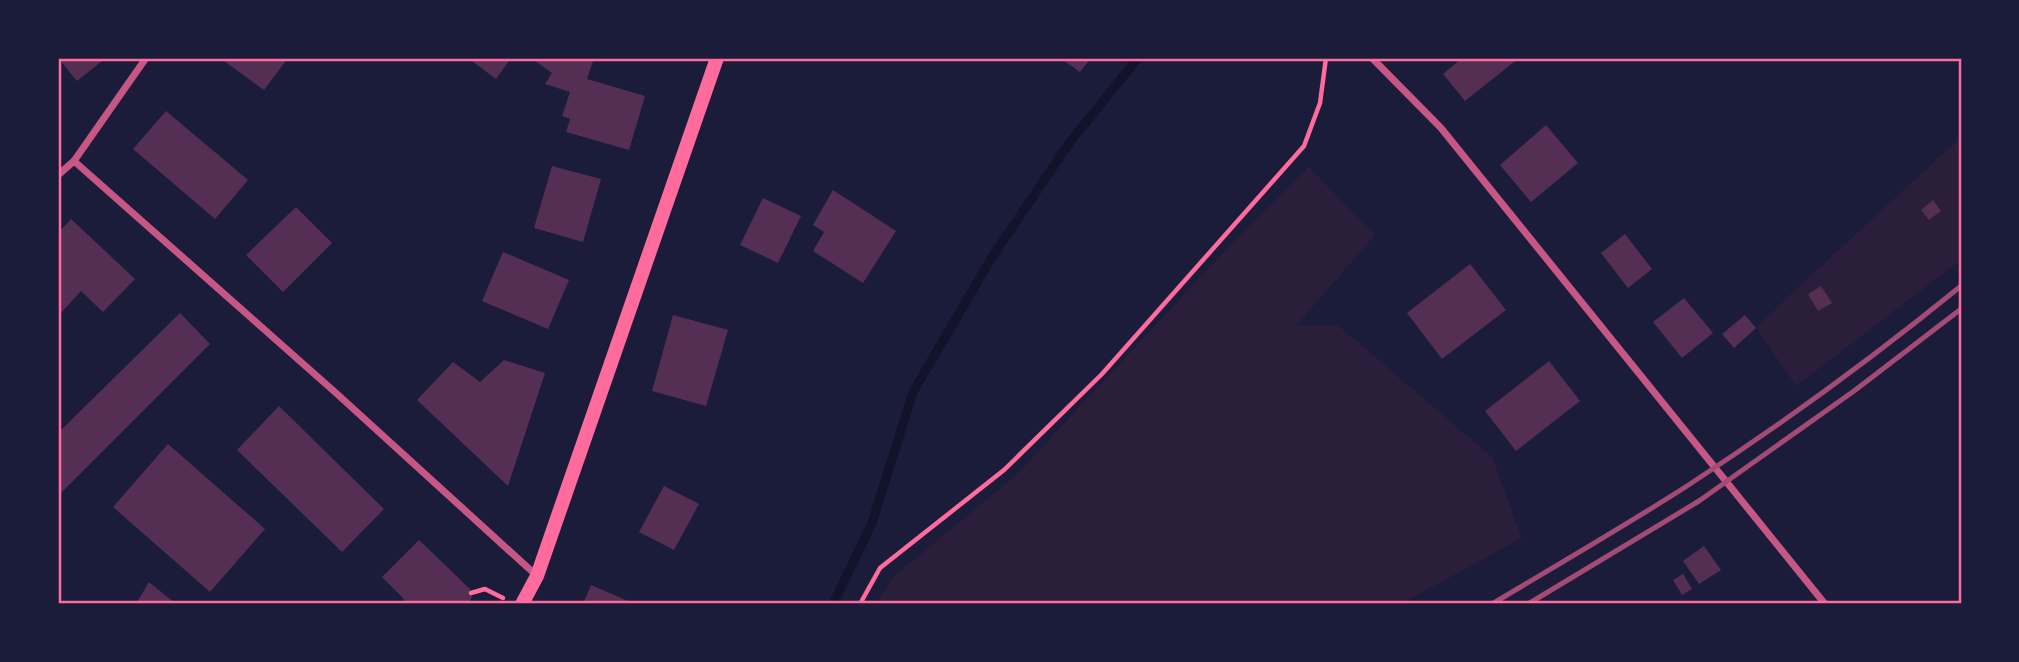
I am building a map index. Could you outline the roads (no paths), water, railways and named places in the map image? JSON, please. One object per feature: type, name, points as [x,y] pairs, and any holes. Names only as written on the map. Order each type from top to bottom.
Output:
[{"type":"main road","points":[[522,604],[537,576],[717,58]]},
{"type":"street","points":[[58,176],[74,162],[146,58]]},
{"type":"street","points":[[1372,58],[1441,128],[1825,604]]},
{"type":"street","points":[[74,162],[346,402],[537,576]]},
{"type":"waterway","points":[[833,604],[872,523],[913,392],[992,257],[1070,142],[1138,58]]},
{"type":"railway","points":[[1492,604],[1722,463],[1861,364],[1961,286]]},
{"type":"railway","points":[[1528,604],[1699,501],[1854,391],[1961,309]]}]
